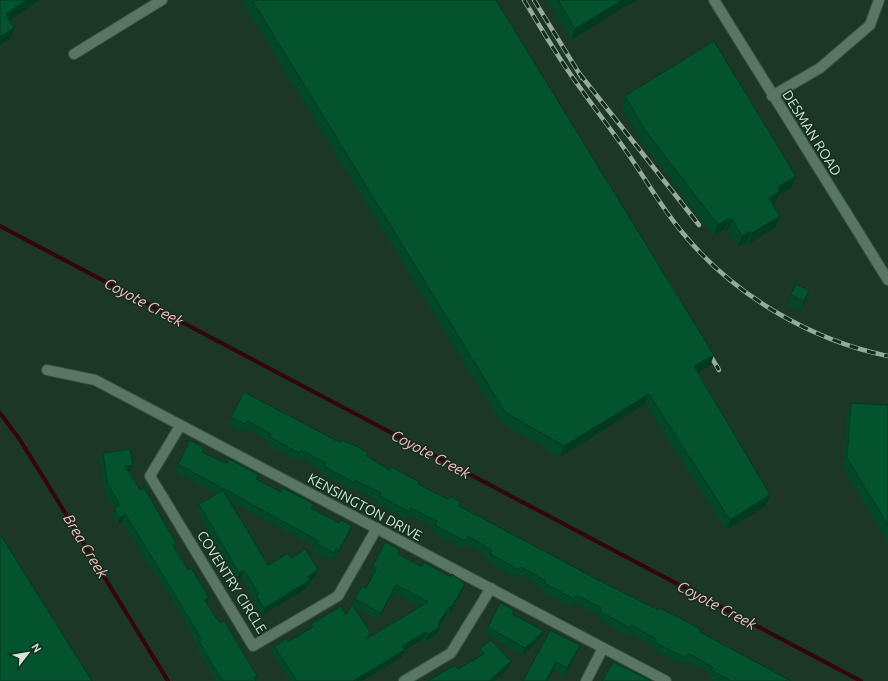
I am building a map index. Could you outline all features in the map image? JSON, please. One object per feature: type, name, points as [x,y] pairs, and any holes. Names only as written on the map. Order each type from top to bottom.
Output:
[{"type":"street","points":[[74,54],[162,0]]},
{"type":"street","name":"DESMAN ROAD","points":[[714,0],[772,96],[888,280]]},
{"type":"street","points":[[772,96],[820,68],[870,25],[878,0]]},
{"type":"street","name":"KENSINGTON DRIVE","points":[[47,370],[95,380],[666,681]]},
{"type":"street","name":"COVENTRY CIRCLE","points":[[180,426],[150,476],[253,646],[338,596],[377,528]]},
{"type":"street","points":[[404,681],[451,653],[491,588]]},
{"type":"street","points":[[586,681],[603,648]]},
{"type":"building","points":[[0,0],[27,0],[6,14],[14,28],[0,37]]},
{"type":"building","points":[[252,0],[496,0],[714,355],[694,366],[770,495],[730,520],[649,394],[564,446],[505,412]]},
{"type":"building","points":[[558,0],[622,0],[575,29]]},
{"type":"building","points":[[714,41],[796,176],[778,187],[780,191],[769,198],[780,216],[752,233],[751,231],[742,236],[732,219],[730,220],[729,218],[718,225],[645,130],[625,96]]},
{"type":"building","points":[[796,284],[809,290],[804,301],[791,295]]},
{"type":"building","points":[[244,392],[340,443],[342,440],[356,446],[368,453],[366,456],[390,470],[392,467],[419,482],[418,484],[448,499],[449,496],[461,502],[459,506],[604,583],[658,610],[660,608],[688,622],[701,630],[700,632],[791,681],[731,681],[711,670],[713,667],[694,656],[688,654],[686,658],[667,649],[655,642],[656,639],[632,625],[630,628],[600,611],[601,608],[577,595],[574,599],[544,583],[546,581],[521,567],[519,570],[490,554],[492,550],[468,536],[465,541],[438,527],[435,524],[437,521],[411,508],[409,512],[380,496],[381,493],[355,480],[354,483],[324,466],[326,463],[301,450],[299,453],[270,437],[271,434],[247,421],[245,424],[231,417]]},
{"type":"building","points":[[851,403],[888,405],[888,525],[847,458]]},
{"type":"building","points":[[190,440],[204,448],[202,452],[227,463],[229,459],[259,475],[256,479],[281,492],[283,488],[314,504],[311,508],[339,523],[341,520],[352,526],[339,550],[336,549],[334,553],[315,543],[319,541],[178,464]]},
{"type":"building","points":[[130,449],[133,465],[125,466],[140,490],[144,487],[176,543],[173,545],[176,551],[188,570],[191,568],[209,597],[205,600],[216,618],[221,623],[224,620],[257,676],[254,678],[256,681],[223,681],[199,642],[202,640],[125,514],[120,518],[114,508],[120,505],[108,485],[103,453]]},
{"type":"building","points":[[223,490],[268,565],[288,553],[291,558],[305,549],[318,569],[308,577],[310,580],[264,608],[256,596],[259,594],[244,570],[239,573],[199,504]]},
{"type":"building","points":[[0,534],[92,681],[0,681]]},
{"type":"building","points":[[385,542],[400,550],[397,553],[416,564],[422,566],[424,562],[450,577],[452,574],[465,584],[451,608],[449,607],[438,624],[440,627],[428,634],[426,632],[402,646],[404,650],[353,681],[297,681],[274,646],[287,639],[288,642],[313,627],[311,624],[341,606],[346,615],[352,604],[370,632],[366,639],[428,602],[396,585],[381,613],[355,599],[362,586],[366,588],[377,568],[373,566]]},
{"type":"building","points":[[500,603],[514,610],[512,614],[544,631],[525,648],[488,627]]},
{"type":"building","points":[[550,630],[580,645],[567,668],[556,662],[546,681],[523,681]]},
{"type":"building","points":[[491,640],[511,661],[489,681],[428,681],[455,665],[458,669],[484,654],[480,649]]},
{"type":"building","points":[[613,662],[650,680],[650,681],[602,681]]},
{"type":"waterway","name":"Coyote Creek","points":[[0,226],[861,681]]},
{"type":"waterway","name":"Brea Creek","points":[[0,413],[20,440],[168,681]]},
{"type":"railway","points":[[524,0],[566,68],[624,148],[666,212],[702,254],[724,275],[774,311],[830,339],[859,349],[888,356]]},
{"type":"railway","points":[[534,0],[582,78]]},
{"type":"railway","points":[[579,73],[699,225]]},
{"type":"railway","points":[[707,350],[719,370]]}]
